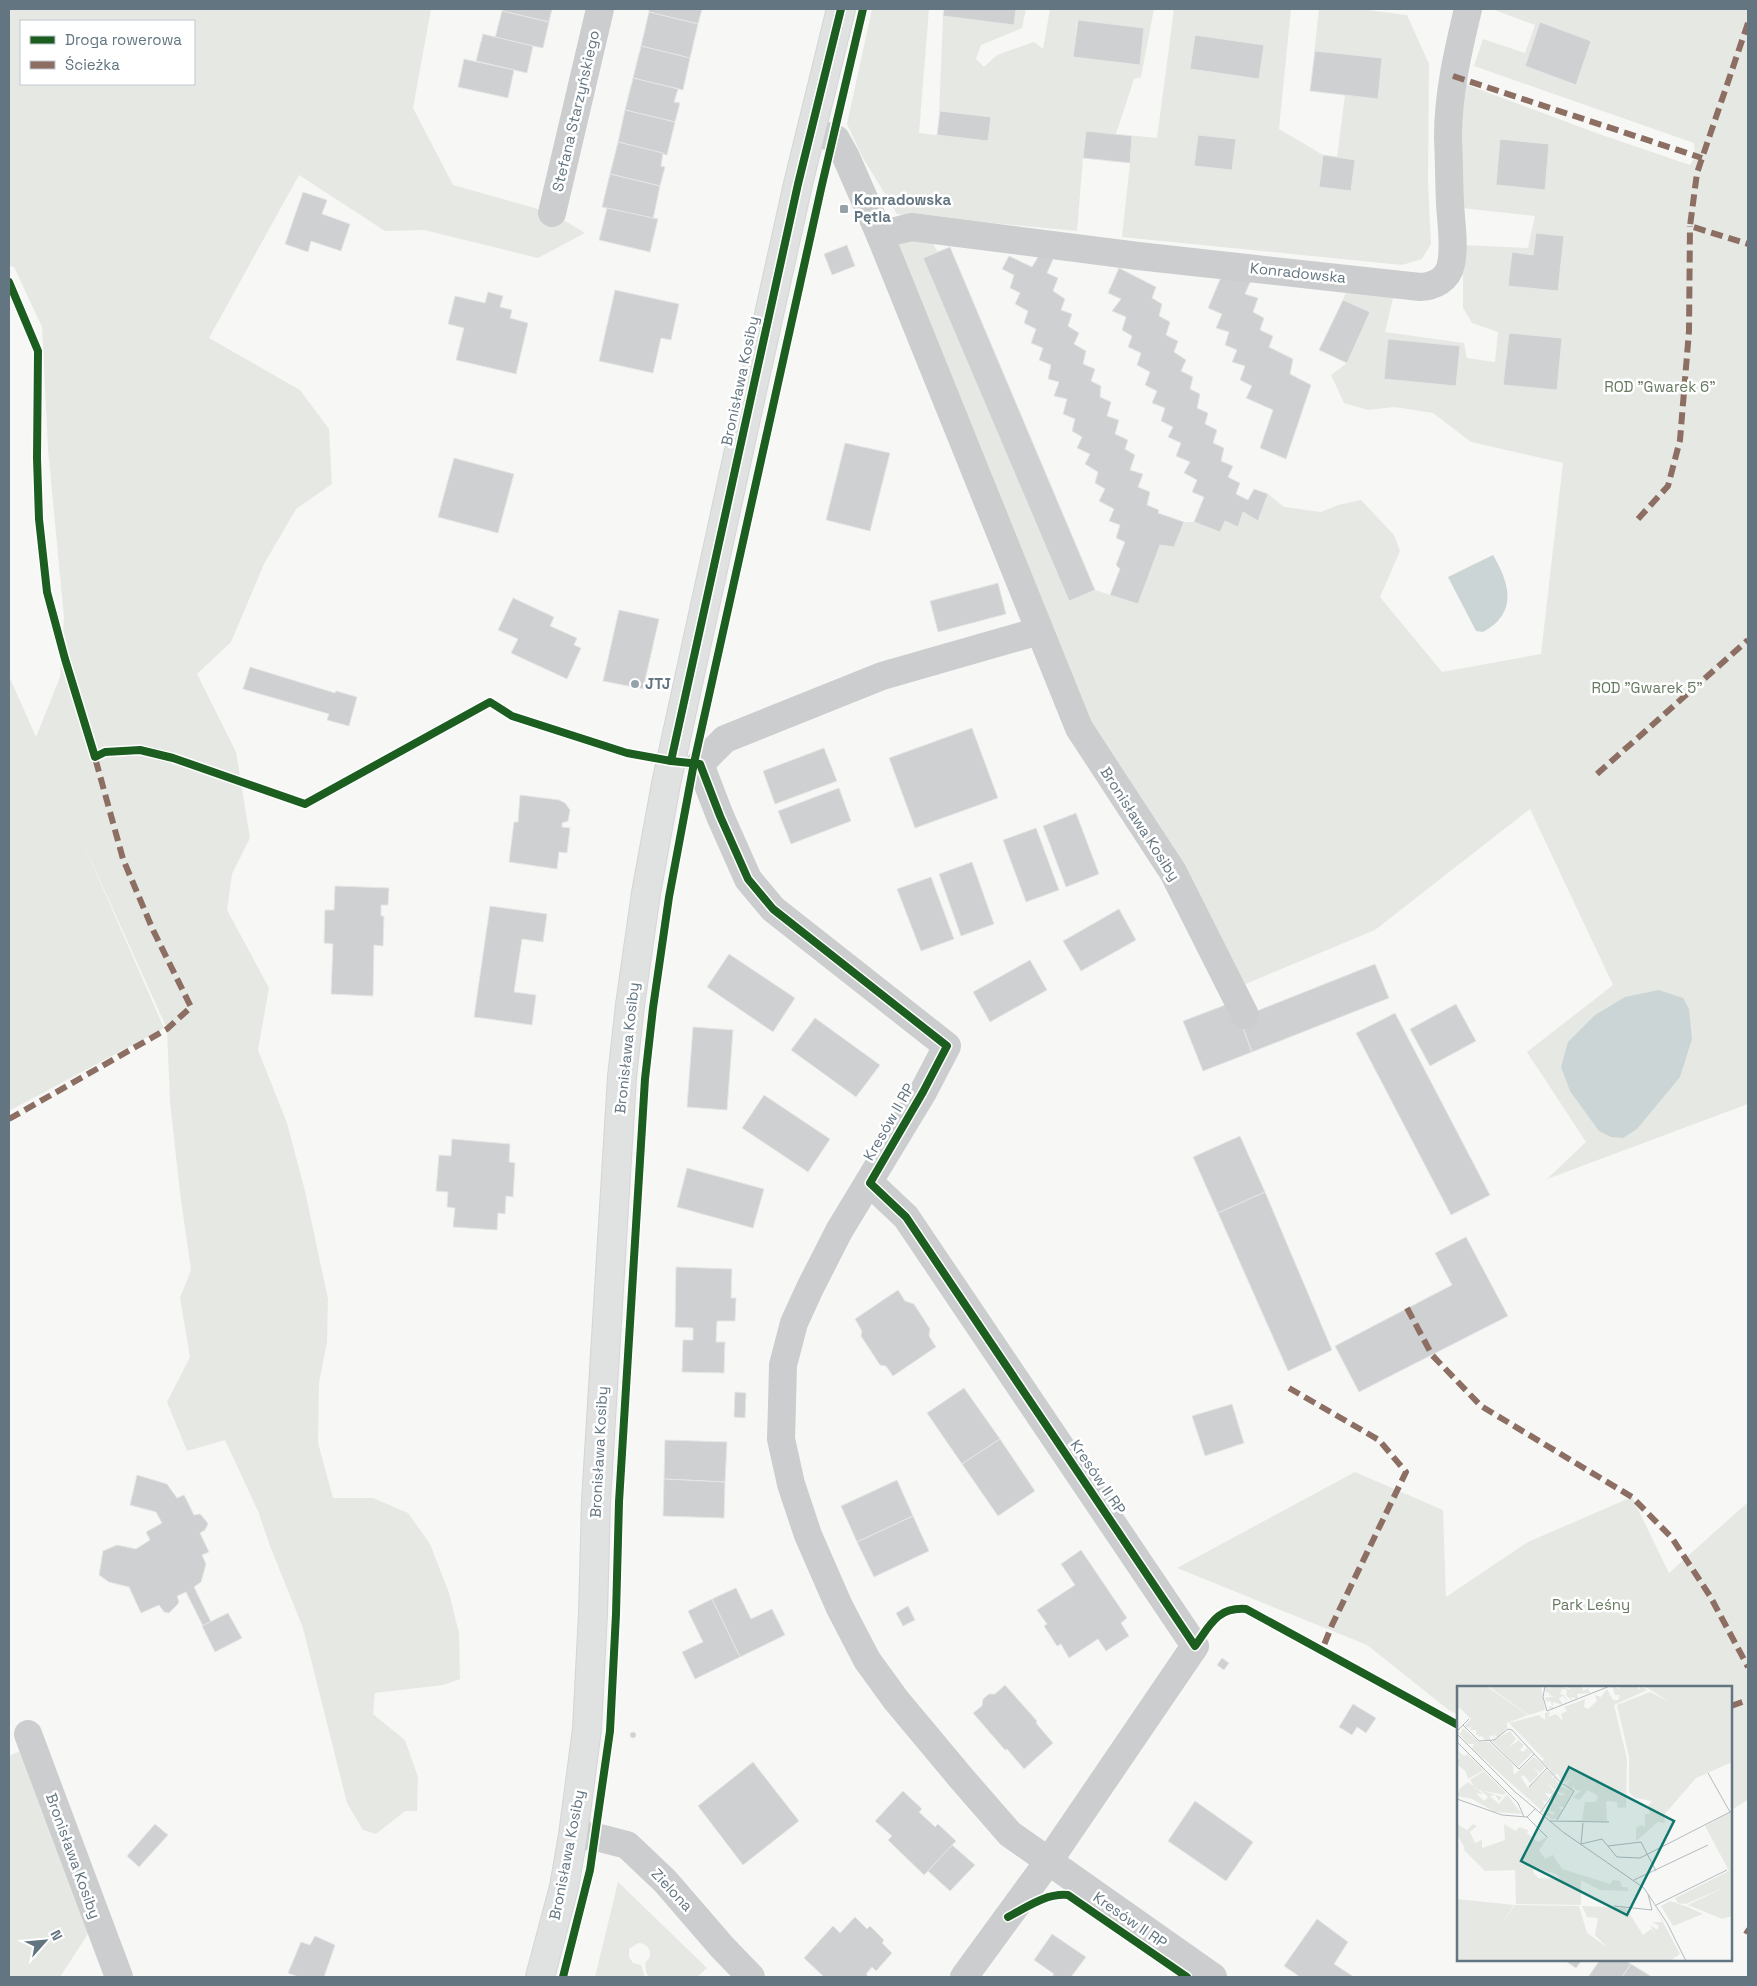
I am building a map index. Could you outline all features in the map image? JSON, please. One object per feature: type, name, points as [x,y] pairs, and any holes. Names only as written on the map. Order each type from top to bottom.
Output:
[{"type":"street","name":"Stefana Starzyńskiego","points":[[552,213],[600,9]]},
{"type":"street","name":"Bronisława Kosiby","points":[[540,1977],[564,1887],[574,1835],[587,1729],[597,1492],[622,1076],[646,893],[671,761],[810,131],[841,9]]},
{"type":"street","name":"Konradowska","points":[[880,235],[911,227],[1171,260],[1420,287],[1434,286],[1445,277],[1451,265],[1452,242],[1448,135],[1453,76],[1468,9]]},
{"type":"street","name":"Bronisława Kosiby","points":[[810,131],[836,139],[846,157],[880,235],[1079,728],[1173,872],[1245,1015]]},
{"type":"street","points":[[671,761],[700,764],[725,739],[882,676],[1039,631]]},
{"type":"street","name":"Kresów II RP","points":[[700,764],[720,816],[748,879],[773,909],[947,1046],[923,1092],[870,1183],[839,1231],[794,1323],[783,1365],[782,1439],[790,1484],[808,1536],[839,1606],[867,1660],[902,1708],[1010,1834],[1213,1977]]},
{"type":"street","name":"Kresów II RP","points":[[870,1183],[906,1217],[1195,1646],[1048,1862],[964,1977]]},
{"type":"street","name":"Bronisława Kosiby","points":[[28,1734],[119,1977]]},
{"type":"street","name":"Zielona","points":[[574,1835],[596,1837],[627,1845],[665,1881],[722,1947],[752,1977]]},
{"type":"green space","points":[[9,9],[431,9],[413,108],[453,185],[552,213],[585,233],[538,258],[424,230],[385,231],[299,175],[209,338],[300,390],[329,429],[332,484],[296,509],[264,564],[231,642],[197,674],[236,752],[250,838],[232,874],[227,910],[269,988],[258,1050],[287,1123],[305,1191],[328,1299],[327,1342],[319,1383],[318,1443],[333,1498],[373,1498],[408,1513],[430,1544],[449,1593],[459,1633],[460,1679],[443,1685],[375,1693],[373,1714],[405,1740],[418,1777],[417,1811],[405,1811],[376,1834],[363,1830],[347,1803],[303,1628],[258,1511],[225,1440],[187,1451],[167,1402],[190,1357],[180,1298],[191,1270],[170,1101],[167,1029],[81,838],[164,1028],[9,1111],[9,676],[36,737],[60,677],[64,618],[48,449],[42,327],[14,267],[9,266]]},
{"type":"green space","points":[[872,9],[929,9],[919,133],[988,141],[991,117],[940,111],[939,114],[943,16],[1014,25],[1016,9],[1026,9],[1022,28],[981,45],[976,59],[984,67],[997,55],[1034,42],[1043,49],[1050,9],[1154,9],[1141,77],[1134,79],[1116,134],[1157,138],[1174,9],[1291,9],[1279,129],[1323,155],[1337,157],[1345,95],[1310,91],[1319,9],[1360,9],[1407,15],[1429,64],[1428,182],[1431,244],[1422,259],[1402,265],[1122,237],[1130,163],[1083,158],[1077,231],[897,214],[863,158],[847,124]],"holes":[[[1077,20],[1144,28],[1140,65],[1073,57]],[[1195,35],[1263,45],[1259,79],[1190,69]],[[1198,135],[1236,139],[1232,170],[1195,166]]]},
{"type":"green space","points":[[1492,9],[1748,9],[1748,1104],[1547,1179],[1586,1142],[1527,1052],[1613,985],[1530,809],[1375,930],[1236,988],[1083,724],[897,246],[909,239],[931,241],[938,252],[924,259],[1069,601],[1095,590],[1138,604],[1160,545],[1174,547],[1184,522],[1194,522],[1219,532],[1225,521],[1238,527],[1243,512],[1258,521],[1268,494],[1284,507],[1321,512],[1338,505],[1361,500],[1394,535],[1400,551],[1380,597],[1442,672],[1541,654],[1563,463],[1471,442],[1433,413],[1395,407],[1368,410],[1344,403],[1331,375],[1347,363],[1370,313],[1343,300],[1345,294],[1360,286],[1394,294],[1385,332],[1464,343],[1467,358],[1495,362],[1498,332],[1472,323],[1463,308],[1463,245],[1528,248],[1535,216],[1461,208],[1462,83],[1602,135],[1690,165],[1695,156],[1694,143],[1474,66],[1483,39],[1525,53],[1535,25]],"holes":[[[1541,23],[1591,41],[1575,84],[1525,66]],[[1500,139],[1549,144],[1545,190],[1496,185]],[[1536,233],[1564,236],[1558,291],[1508,286],[1512,253],[1533,255]],[[1509,333],[1562,338],[1557,389],[1504,385]]]},
{"type":"green space","name":"Park Leśny","points":[[1355,1472],[1443,1510],[1446,1597],[1528,1542],[1632,1497],[1669,1573],[1748,1502],[1748,1800],[1732,1809],[1732,1686],[1457,1686],[1457,1714],[1450,1711],[1367,1645],[1177,1568]]},
{"type":"green space","points":[[27,1748],[91,1929],[60,1977],[9,1977],[9,1756]]},
{"type":"green space","points":[[618,1882],[707,1968],[697,1977],[649,1977],[646,1972],[645,1963],[650,1957],[650,1951],[646,1945],[638,1943],[629,1949],[629,1957],[633,1963],[641,1965],[645,1977],[595,1977]]},
{"type":"shaded area","points":[[1493,555],[1507,587],[1506,607],[1502,616],[1494,624],[1483,632],[1476,631],[1448,577]]},
{"type":"shaded area","points":[[1659,990],[1683,998],[1689,1009],[1692,1039],[1680,1077],[1637,1129],[1623,1138],[1611,1137],[1599,1131],[1570,1091],[1561,1067],[1568,1042],[1595,1015],[1625,997]]},
{"type":"building","points":[[502,9],[552,9],[549,22],[502,11]]},
{"type":"building","points":[[649,9],[702,9],[698,24],[649,12]]},
{"type":"building","points":[[944,9],[1016,9],[1014,25],[943,16]]},
{"type":"building","points":[[502,11],[549,22],[543,48],[495,38]]},
{"type":"building","points":[[649,12],[698,24],[690,58],[641,46]]},
{"type":"building","points":[[1078,20],[1144,28],[1140,65],[1073,57]]},
{"type":"building","points":[[1540,22],[1591,41],[1576,85],[1525,66]]},
{"type":"building","points":[[483,34],[533,46],[527,73],[476,61]]},
{"type":"building","points":[[1195,35],[1264,45],[1259,79],[1190,69]]},
{"type":"building","points":[[641,46],[690,58],[683,90],[633,78]]},
{"type":"building","points":[[1315,51],[1382,58],[1378,99],[1310,91]]},
{"type":"building","points":[[464,59],[514,70],[508,98],[458,87]]},
{"type":"building","points":[[633,78],[678,89],[674,102],[680,103],[675,122],[625,110]]},
{"type":"building","points":[[625,110],[675,122],[667,155],[618,142]]},
{"type":"building","points":[[940,111],[991,117],[988,141],[937,135]]},
{"type":"building","points":[[1086,131],[1132,136],[1130,163],[1083,158]]},
{"type":"building","points":[[1198,135],[1236,139],[1232,170],[1194,166]]},
{"type":"building","points":[[1500,139],[1549,144],[1545,190],[1496,185]]},
{"type":"building","points":[[618,142],[663,153],[661,166],[665,167],[660,186],[610,174]]},
{"type":"building","points":[[1323,155],[1355,160],[1351,191],[1319,187]]},
{"type":"building","points":[[610,174],[660,186],[653,219],[602,207]]},
{"type":"building","points":[[303,192],[327,200],[322,214],[350,224],[341,251],[311,241],[308,252],[285,244]]},
{"type":"building","points":[[607,208],[658,219],[650,252],[599,240]]},
{"type":"building","points":[[1536,233],[1564,236],[1558,291],[1508,286],[1512,252],[1533,255]]},
{"type":"building","points":[[847,245],[855,266],[832,275],[824,254]]},
{"type":"building","points":[[950,247],[1095,590],[1069,601],[923,258]]},
{"type":"building","points":[[1042,250],[1054,257],[1047,273],[1058,278],[1053,291],[1065,299],[1061,310],[1072,314],[1068,326],[1079,333],[1074,344],[1086,351],[1083,364],[1095,369],[1091,381],[1101,386],[1100,397],[1111,402],[1107,416],[1119,420],[1115,434],[1128,440],[1125,449],[1135,455],[1130,470],[1143,474],[1138,487],[1150,492],[1147,505],[1159,510],[1158,513],[1184,522],[1174,547],[1160,545],[1138,604],[1110,595],[1120,569],[1116,565],[1125,542],[1116,538],[1120,525],[1109,521],[1114,509],[1099,501],[1105,489],[1095,483],[1098,472],[1085,464],[1090,454],[1077,448],[1082,437],[1072,431],[1075,419],[1063,414],[1067,399],[1054,396],[1059,382],[1048,379],[1051,365],[1039,360],[1043,348],[1031,343],[1036,329],[1024,323],[1028,311],[1015,304],[1020,293],[1010,288],[1014,275],[1002,269],[1009,256],[1032,267]]},
{"type":"building","points":[[1119,268],[1156,287],[1152,298],[1162,304],[1159,316],[1170,322],[1166,335],[1178,341],[1174,352],[1186,360],[1181,371],[1193,377],[1190,389],[1200,394],[1197,408],[1208,413],[1205,424],[1217,430],[1213,443],[1224,448],[1221,461],[1233,466],[1228,477],[1240,483],[1236,494],[1248,500],[1254,489],[1268,494],[1258,521],[1243,512],[1238,527],[1225,521],[1220,532],[1194,522],[1204,497],[1192,492],[1197,480],[1184,473],[1190,462],[1176,456],[1181,443],[1168,437],[1173,427],[1161,421],[1165,408],[1152,403],[1157,391],[1145,385],[1150,372],[1137,365],[1141,353],[1128,347],[1132,336],[1122,330],[1126,317],[1112,311],[1121,299],[1108,293]]},
{"type":"building","points":[[1224,270],[1252,278],[1245,294],[1258,298],[1253,312],[1264,318],[1260,330],[1273,336],[1269,347],[1293,359],[1290,374],[1311,385],[1286,459],[1260,448],[1273,410],[1246,398],[1252,386],[1240,380],[1245,366],[1232,362],[1237,350],[1225,345],[1229,332],[1216,328],[1222,314],[1208,308]]},
{"type":"building","points":[[615,290],[679,304],[671,340],[661,338],[653,373],[599,361]]},
{"type":"building","points":[[488,292],[503,296],[500,307],[512,310],[510,318],[528,323],[516,374],[456,360],[464,328],[448,324],[455,296],[485,303]]},
{"type":"building","points":[[1343,300],[1370,312],[1347,363],[1319,350]]},
{"type":"building","points":[[1509,333],[1562,338],[1557,390],[1503,385]]},
{"type":"building","points":[[1388,339],[1460,346],[1456,386],[1384,379]]},
{"type":"building","points":[[845,443],[890,453],[870,531],[826,520]]},
{"type":"building","points":[[454,458],[514,474],[498,533],[438,517]]},
{"type":"building","points":[[998,583],[1006,614],[938,632],[930,601]]},
{"type":"building","points":[[513,598],[554,617],[550,626],[577,638],[574,645],[581,648],[567,679],[511,653],[518,639],[498,630]]},
{"type":"building","points":[[619,610],[659,619],[643,689],[603,681]]},
{"type":"building","points":[[250,667],[335,693],[336,691],[357,697],[349,726],[327,720],[329,714],[243,689]]},
{"type":"building","points":[[972,728],[998,798],[915,828],[889,758]]},
{"type":"building","points":[[824,748],[837,781],[775,804],[763,771]]},
{"type":"building","points":[[839,788],[851,821],[791,844],[778,811]]},
{"type":"building","points":[[520,795],[559,800],[565,803],[570,810],[568,821],[562,823],[562,827],[570,828],[567,853],[559,852],[557,869],[509,862],[514,822],[518,822]]},
{"type":"building","points":[[1076,813],[1099,874],[1066,887],[1043,826]]},
{"type":"building","points":[[1036,828],[1059,890],[1026,902],[1003,840]]},
{"type":"building","points":[[972,862],[994,924],[961,936],[939,874]]},
{"type":"building","points":[[931,877],[954,939],[921,951],[897,889]]},
{"type":"building","points":[[335,886],[389,888],[388,905],[381,905],[381,916],[384,916],[383,946],[374,945],[373,996],[331,994],[333,944],[324,943],[325,910],[334,910]]},
{"type":"building","points":[[490,906],[547,914],[543,942],[522,939],[514,992],[536,995],[532,1025],[474,1017]]},
{"type":"building","points":[[1119,909],[1136,940],[1081,971],[1063,941]]},
{"type":"building","points":[[729,954],[795,998],[773,1032],[707,987]]},
{"type":"building","points":[[1030,960],[1047,990],[990,1022],[973,992]]},
{"type":"building","points":[[1375,964],[1389,998],[1252,1052],[1239,1018]]},
{"type":"building","points":[[1233,1002],[1252,1052],[1203,1071],[1183,1021]]},
{"type":"building","points":[[1456,1004],[1476,1041],[1430,1066],[1410,1029]]},
{"type":"building","points":[[1395,1013],[1490,1195],[1451,1215],[1356,1033]]},
{"type":"building","points":[[815,1018],[880,1065],[856,1097],[791,1050]]},
{"type":"building","points":[[693,1027],[733,1030],[727,1110],[687,1107]]},
{"type":"building","points":[[764,1095],[830,1139],[808,1172],[742,1128]]},
{"type":"building","points":[[1240,1136],[1265,1192],[1218,1213],[1193,1157]]},
{"type":"building","points":[[452,1139],[510,1144],[509,1162],[515,1163],[513,1197],[506,1196],[505,1214],[498,1213],[497,1230],[453,1227],[455,1208],[447,1207],[448,1192],[436,1191],[439,1155],[451,1156]]},
{"type":"building","points":[[687,1168],[764,1189],[753,1228],[677,1207]]},
{"type":"building","points":[[1265,1192],[1332,1350],[1288,1371],[1218,1213]]},
{"type":"building","points":[[1466,1237],[1508,1316],[1359,1392],[1335,1346],[1452,1285],[1435,1253]]},
{"type":"building","points":[[676,1267],[732,1269],[731,1298],[736,1298],[735,1321],[717,1321],[716,1342],[725,1342],[724,1373],[682,1372],[683,1340],[693,1340],[693,1328],[675,1327]]},
{"type":"building","points":[[898,1290],[905,1301],[914,1304],[930,1329],[929,1336],[936,1347],[893,1376],[886,1366],[880,1365],[861,1336],[862,1331],[855,1319]]},
{"type":"building","points":[[964,1388],[1000,1439],[962,1464],[927,1413]]},
{"type":"building","points":[[735,1392],[746,1393],[745,1418],[734,1417]]},
{"type":"building","points":[[1232,1404],[1244,1443],[1205,1456],[1192,1416]]},
{"type":"building","points":[[1000,1439],[1035,1491],[998,1516],[962,1464]]},
{"type":"building","points":[[665,1440],[727,1442],[725,1482],[664,1479]]},
{"type":"building","points":[[137,1475],[167,1484],[177,1498],[184,1495],[194,1515],[200,1514],[208,1524],[205,1530],[200,1533],[209,1552],[202,1555],[206,1564],[201,1582],[194,1587],[211,1622],[203,1626],[186,1592],[177,1596],[179,1602],[169,1613],[164,1612],[159,1605],[141,1613],[129,1587],[109,1582],[99,1575],[103,1551],[117,1545],[136,1549],[150,1540],[146,1532],[162,1523],[156,1512],[130,1505]]},
{"type":"building","points":[[664,1479],[725,1482],[724,1518],[663,1516]]},
{"type":"building","points":[[897,1480],[913,1516],[857,1542],[841,1506]]},
{"type":"building","points":[[913,1516],[929,1551],[874,1577],[857,1542]]},
{"type":"building","points":[[1081,1550],[1127,1618],[1121,1623],[1129,1636],[1106,1651],[1098,1639],[1069,1658],[1061,1644],[1057,1646],[1044,1626],[1047,1624],[1037,1610],[1075,1585],[1061,1564]]},
{"type":"building","points":[[736,1588],[751,1619],[772,1609],[785,1635],[740,1657],[712,1599]]},
{"type":"building","points":[[712,1599],[740,1657],[695,1679],[682,1652],[703,1642],[688,1611]]},
{"type":"building","points":[[908,1606],[915,1620],[903,1626],[896,1613]]},
{"type":"building","points":[[228,1613],[242,1638],[215,1652],[202,1626]]},
{"type":"building","points":[[1222,1658],[1229,1663],[1224,1670],[1217,1665]]},
{"type":"building","points":[[1005,1685],[1037,1721],[1036,1723],[1053,1743],[1024,1769],[973,1713],[982,1706],[983,1699],[989,1694],[995,1694]]},
{"type":"building","points":[[1353,1704],[1376,1718],[1366,1733],[1357,1727],[1352,1735],[1339,1727]]},
{"type":"building","points":[[633,1732],[636,1735],[633,1738],[630,1735]]},
{"type":"building","points":[[753,1762],[799,1821],[743,1865],[698,1806]]},
{"type":"building","points":[[903,1791],[922,1809],[919,1812],[935,1827],[938,1824],[956,1841],[924,1875],[888,1840],[892,1836],[875,1821]]},
{"type":"building","points":[[1195,1801],[1253,1842],[1226,1881],[1168,1841]]},
{"type":"building","points":[[155,1824],[168,1835],[139,1867],[127,1856]]},
{"type":"building","points":[[952,1845],[975,1865],[950,1891],[928,1871]]},
{"type":"building","points":[[855,1917],[867,1929],[870,1926],[884,1940],[882,1943],[892,1953],[876,1971],[872,1967],[866,1974],[869,1977],[824,1977],[804,1958],[833,1926],[840,1933]]},
{"type":"building","points":[[1317,1919],[1348,1942],[1334,1964],[1354,1977],[1300,1977],[1284,1966]]},
{"type":"building","points":[[1052,1934],[1086,1957],[1071,1977],[1052,1977],[1054,1974],[1034,1960]]},
{"type":"building","points":[[315,1936],[335,1945],[324,1977],[299,1977],[288,1973],[301,1942],[310,1945]]},
{"type":"building","points":[[1566,1961],[1581,1961],[1576,1968]]},
{"type":"building","points":[[1599,1961],[1626,1961],[1631,1964],[1622,1977],[1588,1977]]},
{"type":"building","points":[[1631,1964],[1652,1977],[1622,1977]]},
{"type":"marked path","points":[[1748,23],[1697,173],[1690,226],[1748,244]]},
{"type":"marked path","points":[[1453,76],[1702,158]]},
{"type":"marked path","points":[[1638,519],[1668,486],[1680,440],[1689,331],[1690,226]]},
{"type":"marked path","points":[[1597,774],[1748,640]]},
{"type":"marked path","points":[[9,1119],[167,1029],[191,1007],[153,930],[123,859],[94,754]]},
{"type":"marked path","points":[[1407,1308],[1432,1355],[1481,1406],[1632,1497],[1672,1538],[1710,1596],[1748,1667]]},
{"type":"marked path","points":[[1289,1388],[1379,1440],[1406,1472],[1332,1625],[1322,1650]]},
{"type":"marked path","points":[[1732,1706],[1748,1700]]},
{"type":"cycle path","points":[[671,761],[798,184],[841,9]]},
{"type":"cycle path","points":[[563,1977],[590,1870],[610,1731],[619,1502],[645,1079],[669,897],[694,763],[821,189],[863,9]]},
{"type":"cycle path","points":[[9,282],[38,351],[37,458],[39,519],[47,592],[95,757],[105,752],[140,750],[173,758],[305,804],[490,702],[512,716],[627,753],[700,764],[720,816],[748,879],[773,909],[947,1046],[923,1092],[870,1183],[906,1217],[1195,1646],[1210,1625],[1221,1614],[1236,1609],[1246,1609],[1457,1724]]},
{"type":"cycle path","points":[[1008,1917],[1044,1898],[1068,1895],[1187,1977]]},
{"type":"place","name":"Konradowska Pętla","points":[[844,209]]},
{"type":"place","name":"JTJ","points":[[635,684]]},
{"type":"park label","name":"ROD \"Gwarek 6\"","points":[[1660,387]]},
{"type":"park label","name":"ROD \"Gwarek 5\"","points":[[1647,688]]}]
